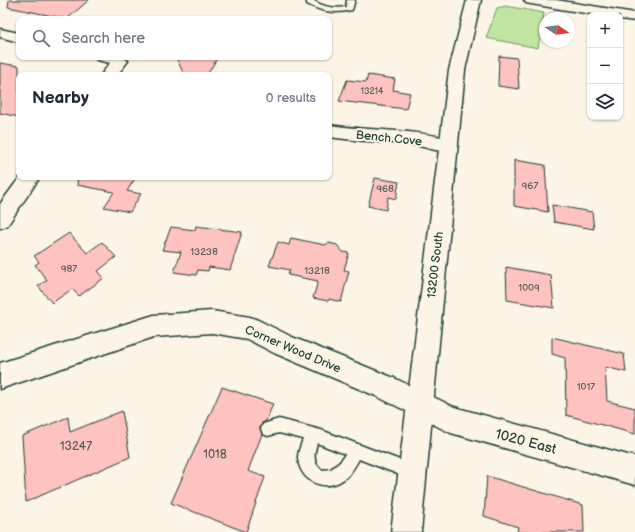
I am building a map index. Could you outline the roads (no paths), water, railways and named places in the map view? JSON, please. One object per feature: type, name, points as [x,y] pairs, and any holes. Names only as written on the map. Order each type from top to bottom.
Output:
[{"type":"street","name":"13200 South","points":[[406,532],[457,70],[474,0]]},
{"type":"street","points":[[531,0],[635,17]]},
{"type":"street","points":[[0,33],[16,37]]},
{"type":"street","points":[[111,72],[120,61],[116,60]]},
{"type":"street","name":"Bench Cove","points":[[332,131],[357,135],[410,138],[448,145]]},
{"type":"street","points":[[0,220],[28,180]]},
{"type":"street","name":"Corner Wood Drive","points":[[0,376],[154,326],[212,322],[250,328],[283,345],[385,387],[419,404]]},
{"type":"street","name":"1020 East","points":[[419,404],[451,420],[635,471]]},
{"type":"lane","points":[[311,0],[310,2],[321,8],[340,11],[349,8],[351,0]]},
{"type":"lane","points":[[268,429],[279,426],[311,434],[413,472]]},
{"type":"lane","points":[[311,434],[306,457],[308,467],[311,474],[320,478],[327,479],[337,476],[347,466],[355,450]]}]
